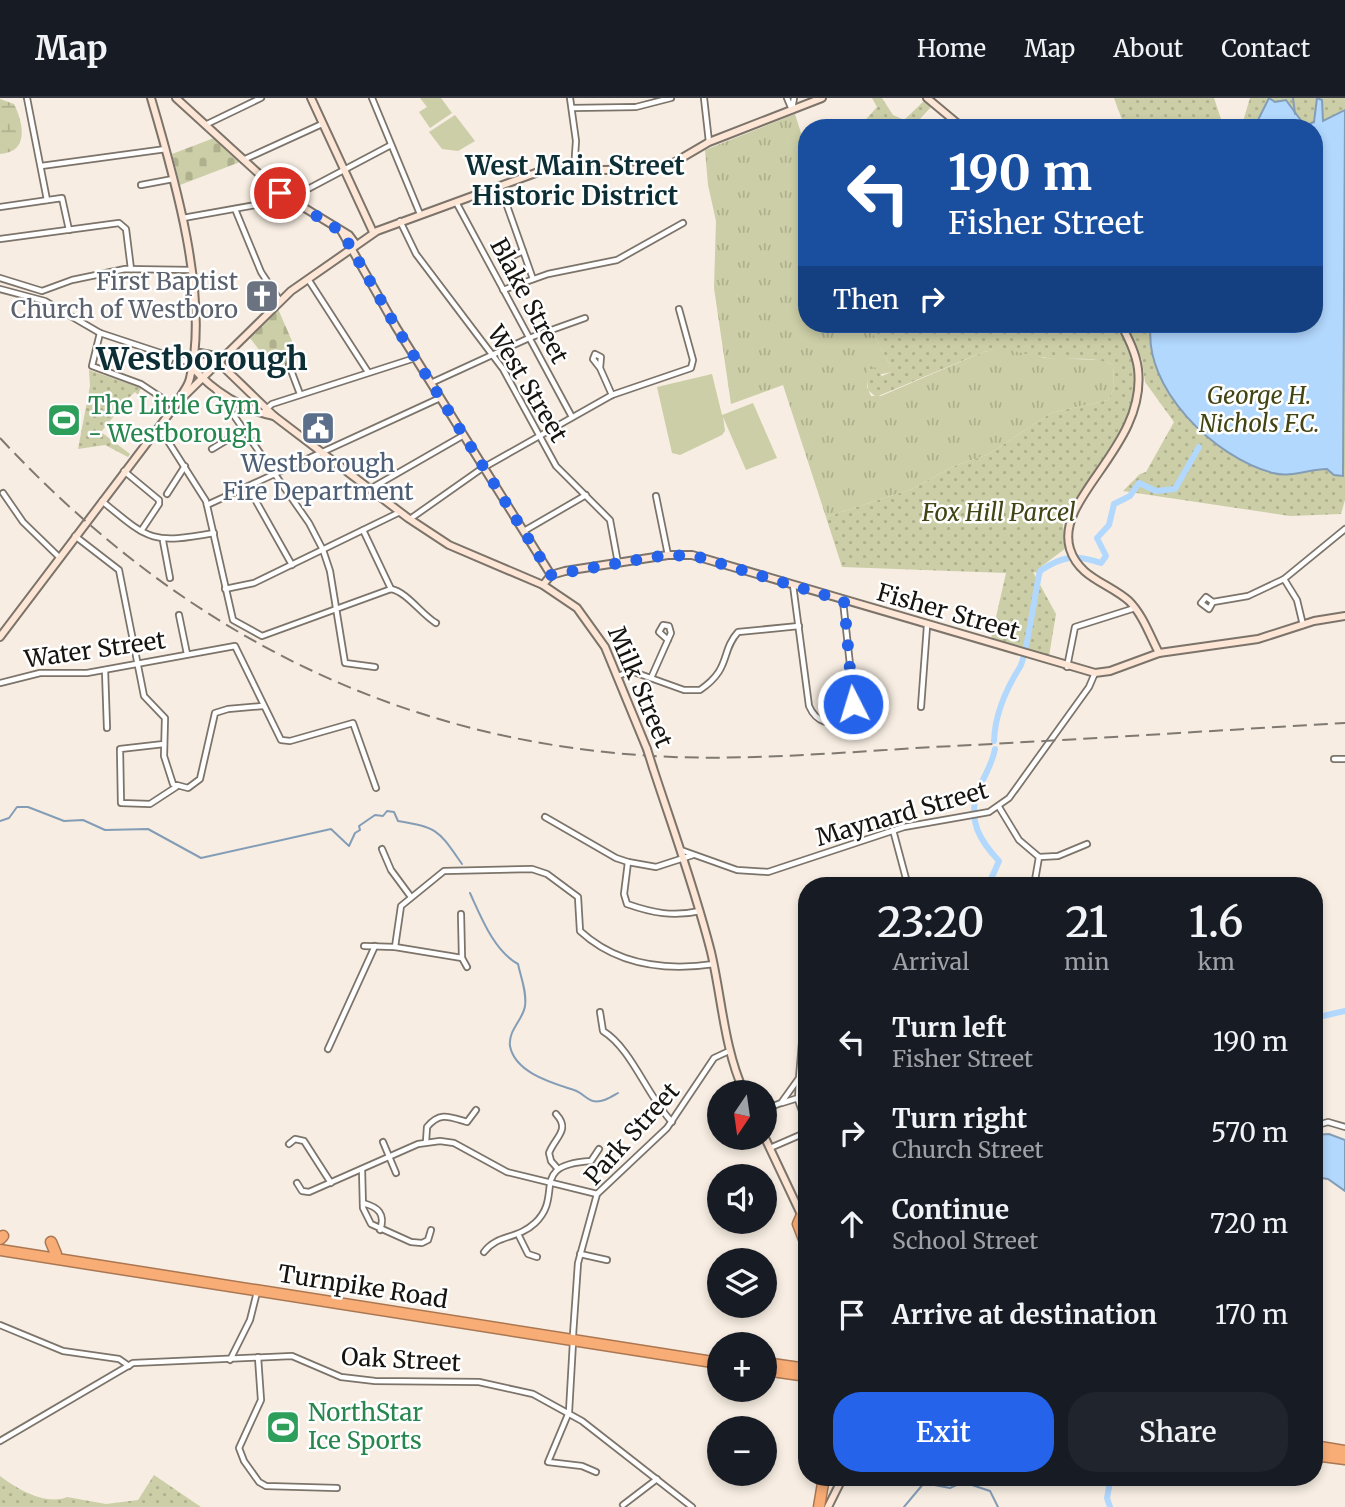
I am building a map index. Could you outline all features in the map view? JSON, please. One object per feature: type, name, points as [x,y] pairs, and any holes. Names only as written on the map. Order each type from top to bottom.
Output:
[{"type":"highway","name":"Turnpike Road","points":[[1,1240],[56,1254],[707,1361]]},
{"type":"highway","points":[[51,1242],[56,1254]]},
{"type":"highway","name":"Turnpike Road","points":[[0,1250],[257,1292],[707,1355]]},
{"type":"highway","points":[[777,1365],[798,1368]]},
{"type":"highway","points":[[777,1372],[798,1375]]},
{"type":"highway","points":[[1323,1447],[1345,1451]]},
{"type":"highway","points":[[1323,1456],[1345,1459]]},
{"type":"highway","points":[[819,1507],[822,1486]]},
{"type":"main road","points":[[151,98],[174,178],[191,270],[195,330],[194,387]]},
{"type":"main road","points":[[176,98],[289,199],[342,232],[352,245],[415,358],[551,575],[543,585]]},
{"type":"main road","points":[[311,98],[373,232]]},
{"type":"main road","points":[[209,371],[280,301],[373,232],[541,171],[658,171],[709,142],[822,98]]},
{"type":"main road","points":[[927,98],[952,119]]},
{"type":"main road","points":[[195,330],[197,341],[212,363],[209,371]]},
{"type":"main road","points":[[1125,333],[1138,366],[1135,409],[1120,444],[1073,511],[1068,527],[1070,549],[1081,568],[1135,608],[1158,653]]},
{"type":"main road","points":[[176,404],[195,367],[197,353],[208,354],[219,360],[264,412]]},
{"type":"main road","points":[[195,367],[209,371]]},
{"type":"main road","name":"Milk Street","points":[[195,367],[213,387],[274,416],[400,512],[449,545],[543,585],[571,602],[588,619],[618,676],[647,749],[684,860],[714,964],[729,1051],[740,1080]]},
{"type":"main road","points":[[0,636],[158,425],[194,387],[213,387]]},
{"type":"main road","name":"Fisher Street","points":[[551,575],[668,555],[699,557],[1067,667],[1096,673],[1114,670],[1158,653],[1258,639],[1345,616]]},
{"type":"main road","points":[[771,1150],[798,1207]]},
{"type":"main road","points":[[828,1507],[838,1486]]},
{"type":"street","points":[[27,98],[47,200]]},
{"type":"street","points":[[205,125],[261,98]]},
{"type":"street","points":[[372,98],[419,214]]},
{"type":"street","points":[[570,98],[576,141],[574,170]]},
{"type":"street","points":[[634,98],[636,107]]},
{"type":"street","points":[[572,108],[636,107],[671,98]]},
{"type":"street","points":[[704,98],[709,142]]},
{"type":"street","points":[[787,98],[792,110]]},
{"type":"street","points":[[792,110],[794,98]]},
{"type":"street","points":[[243,160],[322,124]]},
{"type":"street","points":[[183,218],[289,199],[391,145]]},
{"type":"street","points":[[41,166],[166,149]]},
{"type":"street","points":[[141,186],[174,178]]},
{"type":"street","points":[[499,185],[533,279]]},
{"type":"street","points":[[0,206],[64,199],[69,230]]},
{"type":"street","name":"Blake Street","points":[[456,201],[572,417]]},
{"type":"street","points":[[235,209],[261,272],[280,301]]},
{"type":"street","name":"West Street","points":[[400,221],[416,254],[493,355],[556,466],[610,520],[618,563]]},
{"type":"street","points":[[503,290],[533,279],[617,260],[683,223]]},
{"type":"street","points":[[0,239],[122,224],[127,231],[131,269]]},
{"type":"street","points":[[513,256],[523,251]]},
{"type":"street","points":[[0,278],[42,291],[69,280],[131,269],[191,270]]},
{"type":"street","points":[[308,278],[368,372]]},
{"type":"street","points":[[0,289],[23,292],[45,301],[100,333],[195,367]]},
{"type":"street","points":[[410,519],[484,467],[612,395],[688,370],[693,359],[679,309]]},
{"type":"street","points":[[431,383],[529,338],[585,318]]},
{"type":"street","points":[[100,333],[92,366],[137,382],[176,404]]},
{"type":"street","points":[[168,365],[171,357]]},
{"type":"street","points":[[264,412],[300,394],[415,358]]},
{"type":"street","points":[[289,365],[300,394]]},
{"type":"street","points":[[600,368],[612,395]]},
{"type":"street","points":[[213,387],[309,523],[323,550],[337,608],[345,663],[375,667]]},
{"type":"street","points":[[207,505],[440,398]]},
{"type":"street","points":[[158,425],[207,505],[233,620],[259,634],[391,589],[399,590],[421,614],[436,623]]},
{"type":"street","points":[[212,449],[243,430]]},
{"type":"street","points":[[370,489],[464,435]]},
{"type":"street","points":[[167,494],[185,466]]},
{"type":"street","points":[[124,471],[159,500],[141,531]]},
{"type":"street","points":[[248,487],[292,565]]},
{"type":"street","points":[[3,493],[23,522],[59,557]]},
{"type":"street","points":[[524,531],[586,495]]},
{"type":"street","points":[[656,496],[668,555]]},
{"type":"street","points":[[102,501],[141,531],[163,541],[214,533]]},
{"type":"street","points":[[225,589],[254,583],[400,512]]},
{"type":"street","points":[[1213,602],[1248,596],[1284,579],[1345,529]]},
{"type":"street","points":[[363,530],[391,589]]},
{"type":"street","points":[[75,536],[119,570],[146,701],[165,718],[167,771],[176,787]]},
{"type":"street","points":[[163,541],[170,578]]},
{"type":"street","points":[[1284,579],[1297,600],[1303,625]]},
{"type":"street","points":[[793,585],[810,709],[823,721],[839,721],[849,713],[854,701],[844,601]]},
{"type":"street","points":[[1067,667],[1075,626],[1135,608]]},
{"type":"street","points":[[179,615],[187,654]]},
{"type":"street","points":[[618,676],[631,671],[684,691],[700,690],[723,668],[733,638],[738,632],[799,626]]},
{"type":"street","points":[[921,707],[927,626]]},
{"type":"street","points":[[651,678],[668,640]]},
{"type":"street","name":"Water Street","points":[[0,683],[40,673],[105,670],[236,647],[263,706]]},
{"type":"street","points":[[105,670],[107,728]]},
{"type":"street","name":"Maynard Street","points":[[680,849],[737,870],[768,872],[893,830],[976,815],[999,807],[1014,792],[1089,687],[1096,673]]},
{"type":"street","points":[[164,744],[120,749],[121,803],[150,804],[176,787],[190,788],[201,777],[215,713],[223,709],[263,706],[284,741],[352,723],[376,788]]},
{"type":"street","points":[[1334,759],[1345,759]]},
{"type":"street","points":[[999,807],[1019,840],[1039,857],[1058,856],[1087,844]]},
{"type":"street","points":[[545,817],[616,859],[656,867],[695,855]]},
{"type":"street","points":[[893,830],[906,877]]},
{"type":"street","points":[[382,849],[391,870],[411,897]]},
{"type":"street","points":[[1036,877],[1039,857]]},
{"type":"street","points":[[628,862],[624,894],[627,904],[670,916],[700,911]]},
{"type":"street","points":[[395,947],[398,914],[411,897],[438,875],[452,869],[540,870],[574,892],[579,901],[580,931],[614,953],[668,968],[714,964]]},
{"type":"street","points":[[461,914],[462,958],[467,967]]},
{"type":"street","points":[[364,946],[395,947],[462,958]]},
{"type":"street","points":[[328,1049],[375,946]]},
{"type":"street","points":[[600,1012],[603,1031],[622,1046],[656,1105],[672,1122]]},
{"type":"street","name":"Park Street","points":[[596,1472],[582,1466],[548,1462],[569,1412],[580,1254],[597,1194],[672,1122],[714,1058],[729,1051]]},
{"type":"street","points":[[781,1103],[798,1079]]},
{"type":"street","points":[[777,1105],[798,1098]]},
{"type":"street","points":[[426,1142],[427,1127],[437,1117],[448,1115],[467,1122],[476,1110]]},
{"type":"street","points":[[556,1114],[564,1123],[564,1129],[549,1153],[551,1161],[558,1168]]},
{"type":"street","points":[[1323,1123],[1328,1122],[1345,1127]]},
{"type":"street","points":[[777,1145],[798,1136]]},
{"type":"street","points":[[289,1144],[295,1139],[304,1141],[331,1183]]},
{"type":"street","points":[[383,1142],[396,1172]]},
{"type":"street","points":[[297,1182],[305,1192],[426,1142],[454,1143],[507,1172],[597,1194]]},
{"type":"street","points":[[484,1252],[492,1242],[519,1236],[539,1220],[558,1168],[571,1161],[591,1161],[599,1149]]},
{"type":"street","points":[[362,1169],[363,1203],[367,1219],[380,1230],[416,1243],[426,1242],[431,1230]]},
{"type":"street","points":[[363,1203],[375,1206],[381,1213],[384,1219],[380,1230]]},
{"type":"street","points":[[519,1236],[528,1254],[537,1257]]},
{"type":"street","points":[[580,1254],[607,1259]]},
{"type":"street","points":[[230,1360],[250,1320],[257,1292]]},
{"type":"street","name":"Oak Street","points":[[0,1325],[56,1349],[124,1360],[129,1366],[140,1362],[292,1356],[327,1373],[367,1380],[499,1385],[533,1394],[569,1412],[692,1507]]},
{"type":"street","points":[[258,1357],[261,1400],[239,1443],[244,1461],[259,1482],[266,1486],[337,1488]]},
{"type":"street","points":[[0,1441],[129,1366]]},
{"type":"street","points":[[623,1506],[657,1479]]},
{"type":"green space","points":[[420,98],[441,98],[452,113],[430,128],[419,112],[427,107]]},
{"type":"green space","points":[[872,98],[882,98],[893,115],[902,119],[866,119],[877,107]]},
{"type":"green space","points":[[1114,98],[1214,98],[1221,119],[1122,119]]},
{"type":"green space","name":"George H. Nichols F.C.","points":[[1250,98],[1345,98],[1345,500],[1341,514],[1290,516],[1123,491],[1140,474],[1146,472],[1174,422],[1145,382],[1142,360],[1130,333],[1323,333],[1323,119],[1244,119]]},
{"type":"green space","points":[[0,99],[14,104],[22,135],[16,148],[0,154]]},
{"type":"green space","points":[[925,100],[932,106],[920,119],[905,119]]},
{"type":"green space","points":[[795,114],[798,124],[798,333],[873,333],[891,367],[891,372],[878,375],[869,364],[867,387],[871,396],[881,396],[983,352],[1015,349],[1044,358],[1102,360],[1113,365],[1114,389],[1108,400],[1051,413],[989,454],[952,467],[912,489],[826,517],[783,385],[731,404],[714,288],[716,221],[708,185],[705,150]]},
{"type":"green space","points":[[455,115],[475,141],[458,151],[442,149],[429,132]]},
{"type":"green space","points":[[214,138],[240,162],[180,185],[172,154]]},
{"type":"green space","points":[[278,309],[299,357],[274,369],[250,338]]},
{"type":"green space","name":"Fox Hill Parcel","points":[[873,333],[1121,333],[1134,364],[1136,386],[1126,428],[1103,466],[1062,518],[1066,548],[1042,566],[1039,573],[1033,572],[1056,614],[1049,656],[991,639],[1006,573],[842,567],[826,517],[912,489],[952,467],[989,454],[1051,413],[1108,400],[1114,389],[1113,365],[1097,360],[1056,359],[1010,350],[994,350],[983,352],[876,397],[868,390],[866,365],[869,364],[882,376],[891,372],[891,367]]},
{"type":"green space","points":[[89,370],[141,388],[138,395],[135,392],[112,413],[114,416],[101,432],[130,454],[128,457],[105,445],[78,449],[90,386]]},
{"type":"green space","points":[[712,374],[722,415],[753,403],[777,458],[746,470],[723,417],[725,431],[722,435],[680,455],[672,453],[657,387]]},
{"type":"green space","points":[[154,1475],[201,1507],[0,1507],[0,1476],[23,1491],[41,1498],[67,1497],[106,1504],[138,1500]]},
{"type":"water","name":"George H. Nichols F.C.","points":[[1269,98],[1275,102],[1286,100],[1300,119],[1258,119]]},
{"type":"water","name":"George H. Nichols F.C.","points":[[1317,98],[1322,100],[1323,119],[1314,119]]},
{"type":"water","name":"George H. Nichols F.C.","points":[[1345,110],[1343,476],[1334,475],[1327,469],[1273,473],[1228,452],[1187,417],[1170,395],[1158,372],[1151,348],[1151,333],[1323,333],[1323,121]]},
{"type":"water","points":[[1323,1134],[1345,1140],[1345,1191],[1323,1178]]},
{"type":"waterway","points":[[1293,98],[1295,114]]},
{"type":"waterway","points":[[994,741],[1002,702],[1023,660],[1040,571],[1069,558],[1084,558],[1101,563],[1106,556],[1097,538],[1109,525],[1114,504],[1130,496],[1139,483],[1156,491],[1175,489],[1199,447]]},
{"type":"waterway","points":[[992,877],[999,861],[981,838],[974,811],[978,791],[995,749]]},
{"type":"waterway","points":[[0,821],[9,818],[17,807],[28,807],[64,821],[83,820],[105,830],[148,829],[201,858],[331,829],[349,846],[355,833],[360,830],[359,826],[375,815],[383,816],[387,811],[394,812],[398,821],[436,832],[462,864]]},
{"type":"waterway","points":[[470,893],[495,942],[518,964],[525,1006],[511,1035],[513,1055],[536,1076],[577,1091],[593,1101],[618,1093]]},
{"type":"waterway","points":[[1323,1016],[1345,1011]]},
{"type":"waterway","points":[[904,1507],[922,1486]]},
{"type":"waterway","points":[[940,1486],[954,1486]]},
{"type":"waterway","points":[[975,1486],[990,1491],[998,1507]]},
{"type":"waterway","points":[[1109,1486],[1107,1498],[1110,1507]]},
{"type":"railway","points":[[0,438],[70,508],[144,569],[222,622],[304,667],[390,703],[480,730],[574,748],[673,757],[738,757],[1345,723]]},
{"type":"place","name":"First Baptist Church of Westboro","points":[[262,296]]},
{"type":"place","name":"The Little Gym - Westborough","points":[[64,420]]},
{"type":"place","name":"Westborough Fire Department","points":[[318,428]]},
{"type":"place","name":"NorthStar Ice Sports","points":[[283,1427]]},
{"type":"district","name":"West Main Street Historic District","points":[[575,181]]},
{"type":"district","name":"Westborough","points":[[202,359]]},
{"type":"route","points":[[280,193],[342,232],[396,327],[551,575],[660,556],[692,555],[844,601],[853,704]]}]
